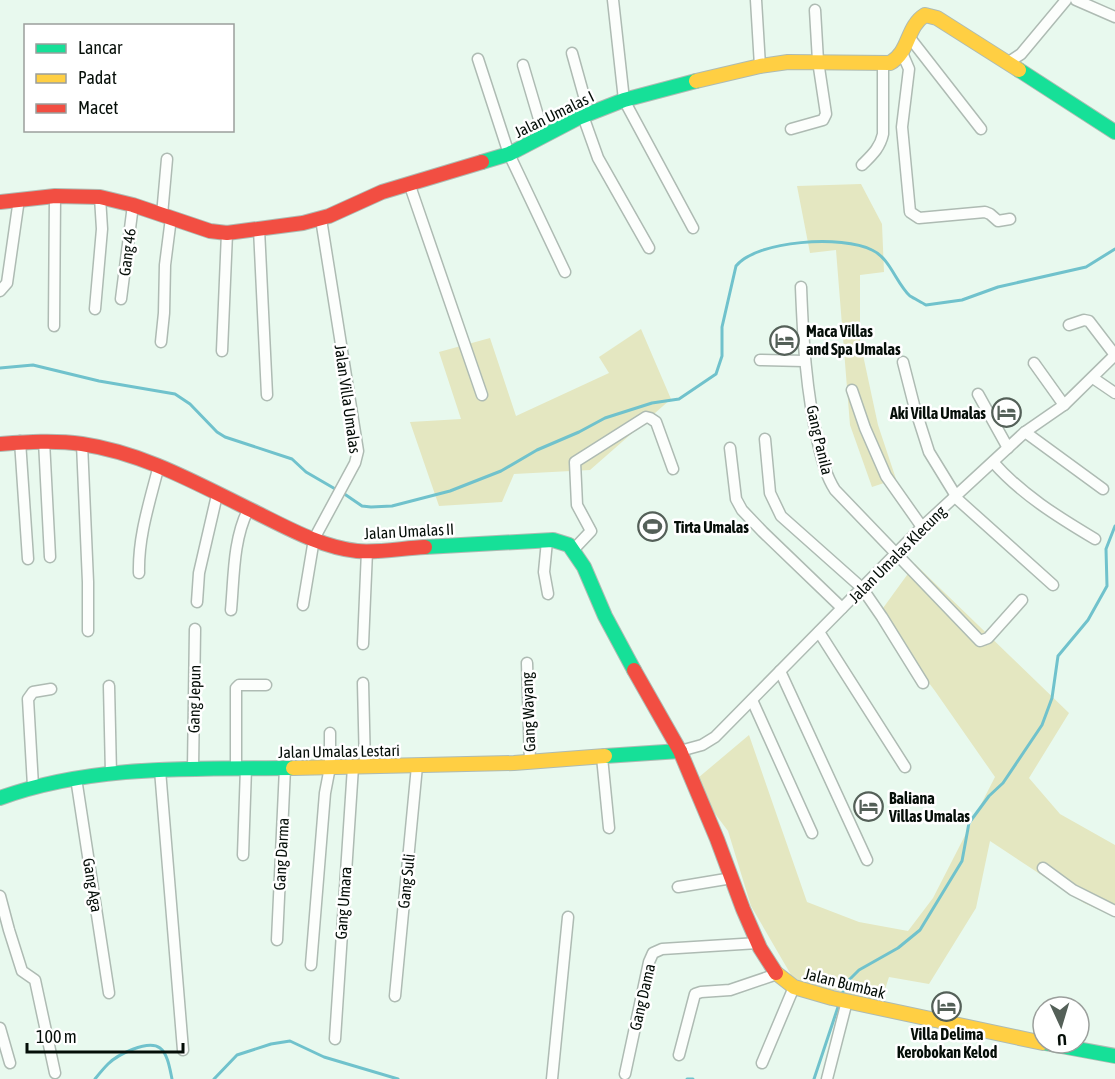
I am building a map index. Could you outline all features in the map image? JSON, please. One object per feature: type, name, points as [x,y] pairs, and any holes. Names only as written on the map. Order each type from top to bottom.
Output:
[{"type":"street","points":[[613,0],[624,100],[693,228]]},
{"type":"street","points":[[756,0],[760,66]]},
{"type":"street","points":[[1009,62],[1021,54],[1066,0]]},
{"type":"street","points":[[1076,0],[1115,17]]},
{"type":"street","points":[[791,129],[820,121],[825,117],[826,105],[818,61],[815,10]]},
{"type":"street","points":[[1010,219],[998,221],[990,213],[985,212],[919,218],[910,212],[902,127],[909,69],[903,55],[917,20],[925,15],[930,16],[1009,62],[1115,132]]},
{"type":"street","points":[[910,38],[981,129]]},
{"type":"street","points":[[572,53],[598,158],[649,248]]},
{"type":"street","name":"Jalan Umalas I","points":[[0,202],[55,196],[100,197],[133,205],[210,231],[260,229],[321,219],[381,192],[509,154],[586,115],[624,100],[760,66],[818,61],[883,64],[896,61],[903,55]]},
{"type":"street","points":[[478,59],[509,154],[565,272]]},
{"type":"street","points":[[862,165],[876,151],[883,134],[883,64]]},
{"type":"street","points":[[524,65],[544,136]]},
{"type":"street","points":[[161,342],[164,313],[167,159]]},
{"type":"street","points":[[409,183],[482,395]]},
{"type":"street","points":[[54,326],[55,196]]},
{"type":"street","points":[[95,309],[102,229],[100,197]]},
{"type":"street","points":[[0,291],[7,283],[19,199]]},
{"type":"street","name":"Gang 46","points":[[121,298],[133,205]]},
{"type":"street","name":"Jalan Villa Umalas","points":[[303,604],[314,539],[355,463],[358,451],[321,219]]},
{"type":"street","points":[[260,229],[267,395]]},
{"type":"street","points":[[222,351],[227,232]]},
{"type":"street","name":"Gang Panila","points":[[801,287],[804,361],[815,431],[830,483],[981,641],[988,638],[1022,600]]},
{"type":"street","points":[[1070,325],[1084,320],[1089,321],[1115,355]]},
{"type":"street","name":"Jalan Umalas Klecung","points":[[680,751],[702,745],[715,737],[922,527],[1025,432],[1064,405],[1115,355]]},
{"type":"street","points":[[760,360],[804,361]]},
{"type":"street","points":[[903,362],[929,452],[955,497],[1053,585]]},
{"type":"street","points":[[1034,363],[1064,405]]},
{"type":"street","points":[[1093,378],[1115,393]]},
{"type":"street","points":[[852,390],[865,428],[886,476],[922,527]]},
{"type":"street","points":[[978,394],[1008,448]]},
{"type":"street","points":[[673,469],[656,422],[645,417],[575,462],[577,505],[591,531],[574,549],[618,642],[680,751]]},
{"type":"street","points":[[1025,432],[1103,489]]},
{"type":"street","points":[[765,438],[770,493],[780,516],[862,588],[923,683]]},
{"type":"street","points":[[20,441],[28,559]]},
{"type":"street","name":"Jalan Umalas II","points":[[0,444],[20,441],[82,444],[133,456],[159,465],[248,510],[314,539],[339,547],[367,551],[547,541],[565,543],[574,549]]},
{"type":"street","points":[[44,441],[50,557]]},
{"type":"street","points":[[82,444],[88,631]]},
{"type":"street","points":[[730,448],[736,499],[742,510],[842,608]]},
{"type":"street","points":[[993,462],[1018,487],[1095,539]]},
{"type":"street","points":[[139,573],[139,549],[143,527],[159,465]]},
{"type":"street","points":[[197,603],[199,573],[217,495]]},
{"type":"street","points":[[231,610],[237,548],[242,521],[248,510]]},
{"type":"street","points":[[547,541],[544,572],[548,594]]},
{"type":"street","points":[[363,644],[367,551]]},
{"type":"street","name":"Gang Jepun","points":[[194,769],[195,629]]},
{"type":"street","points":[[819,632],[905,767]]},
{"type":"street","name":"Gang Wayang","points":[[527,663],[530,762]]},
{"type":"street","points":[[780,671],[867,860]]},
{"type":"street","name":"Gang Umara","points":[[334,1039],[359,767],[363,682]]},
{"type":"street","points":[[108,686],[111,774]]},
{"type":"street","points":[[243,855],[236,688],[266,686]]},
{"type":"street","points":[[33,786],[28,699],[33,692],[51,689]]},
{"type":"street","points":[[752,700],[812,833]]},
{"type":"street","points":[[310,964],[325,793],[330,767],[330,733]]},
{"type":"street","name":"Jalan Umalas Lestari","points":[[0,798],[33,786],[76,778],[160,770],[530,762],[680,751]]},
{"type":"street","name":"Jalan Bumbak","points":[[680,751],[758,943],[777,974],[794,987],[847,1001],[1031,1040]]},
{"type":"street","points":[[602,757],[609,828]]},
{"type":"street","name":"Gang Suli","points":[[396,996],[417,766]]},
{"type":"street","name":"Gang Darma","points":[[277,940],[285,768]]},
{"type":"street","points":[[160,770],[183,1050]]},
{"type":"street","name":"Gang Aga","points":[[76,778],[109,993]]},
{"type":"street","points":[[1043,868],[1073,890],[1115,911]]},
{"type":"street","points":[[678,887],[732,878]]},
{"type":"street","points":[[0,896],[22,971],[35,980],[55,1073]]},
{"type":"street","points":[[552,1079],[568,917]]},
{"type":"street","name":"Gang Dama","points":[[625,1074],[653,952],[662,949],[758,943]]},
{"type":"street","points":[[679,1054],[695,994],[730,990],[777,974]]},
{"type":"street","points":[[762,1064],[794,987]]},
{"type":"street","points":[[827,1079],[847,1001]]},
{"type":"street","points":[[0,1028],[10,1062]]},
{"type":"street","name":"Jalan Bumbak","points":[[1091,1052],[1115,1056]]},
{"type":"green space","points":[[861,184],[882,224],[884,272],[860,275],[860,341],[878,425],[896,479],[872,487],[850,425],[836,250],[810,253],[797,186]]},
{"type":"green space","points":[[641,329],[671,399],[590,470],[514,474],[502,502],[439,506],[410,422],[461,419],[439,352],[490,338],[516,416],[609,373],[599,357]]},
{"type":"green space","points":[[915,564],[1069,713],[1029,778],[1060,814],[1115,845],[1115,917],[1084,903],[990,841],[976,908],[929,984],[889,977],[878,1011],[801,992],[751,906],[728,831],[692,783],[749,735],[807,902],[859,922],[908,931],[933,898],[995,777],[878,615]]},
{"type":"waterway","points":[[343,493],[362,506],[371,507],[392,506],[450,491],[501,471],[537,450],[605,418],[652,403],[679,399],[716,374],[722,356],[722,327],[736,266],[747,257],[762,250],[801,243],[859,245],[872,250],[884,259],[910,296],[926,305],[962,300],[998,287],[1086,267],[1115,249]]},
{"type":"waterway","points":[[0,368],[33,365],[99,381],[175,394],[190,404],[217,432],[225,437],[292,459],[306,472],[337,490]]},
{"type":"waterway","points":[[842,995],[846,983],[859,970],[898,948],[920,930],[962,861],[969,823],[989,796],[1003,783],[1042,725],[1052,698],[1058,656],[1088,620],[1107,586],[1106,549],[1115,526]]},
{"type":"waterway","points":[[814,1079],[839,1004]]},
{"type":"waterway","points":[[214,1079],[237,1055],[271,1044],[290,1041],[324,1057],[398,1079]]},
{"type":"waterway","points":[[95,1079],[118,1056],[148,1045],[163,1051],[172,1079]]},
{"type":"waterway","points":[[687,1079],[693,1079]]},
{"type":"traffic: fast","points":[[1019,70],[1115,132]]},
{"type":"traffic: fast","points":[[482,162],[509,154],[578,118],[624,100],[696,81]]},
{"type":"traffic: fast","points":[[425,547],[553,540],[569,545],[584,567],[605,616],[634,670]]},
{"type":"traffic: fast","points":[[605,756],[680,751]]},
{"type":"traffic: fast","points":[[0,798],[35,787],[108,774],[182,769],[293,768]]},
{"type":"traffic: fast","points":[[1091,1052],[1115,1056]]},
{"type":"traffic: slow","points":[[696,81],[788,62],[890,63],[901,53],[914,26],[925,15],[937,18],[1019,70]]},
{"type":"traffic: slow","points":[[293,768],[514,763],[605,756]]},
{"type":"traffic: slow","points":[[776,973],[794,987],[832,998],[1031,1040]]},
{"type":"traffic: jam","points":[[0,202],[55,196],[100,197],[133,205],[210,231],[227,233],[303,223],[329,216],[382,192],[482,162]]},
{"type":"traffic: jam","points":[[0,444],[72,443],[126,454],[189,480],[302,535],[343,549],[374,551],[425,547]]},
{"type":"traffic: jam","points":[[634,670],[680,751],[743,909],[760,948],[776,973]]},
{"type":"place","name":"Maca Villas and Spa Umalas","points":[[785,340]]},
{"type":"place","name":"Aki Villa Umalas","points":[[1007,413]]},
{"type":"place","name":"Tirta Umalas","points":[[653,527]]},
{"type":"place","name":"Baliana Villas Umalas","points":[[868,807]]},
{"type":"place","name":"Villa Delima Kerobokan Kelod","points":[[947,1006]]}]
